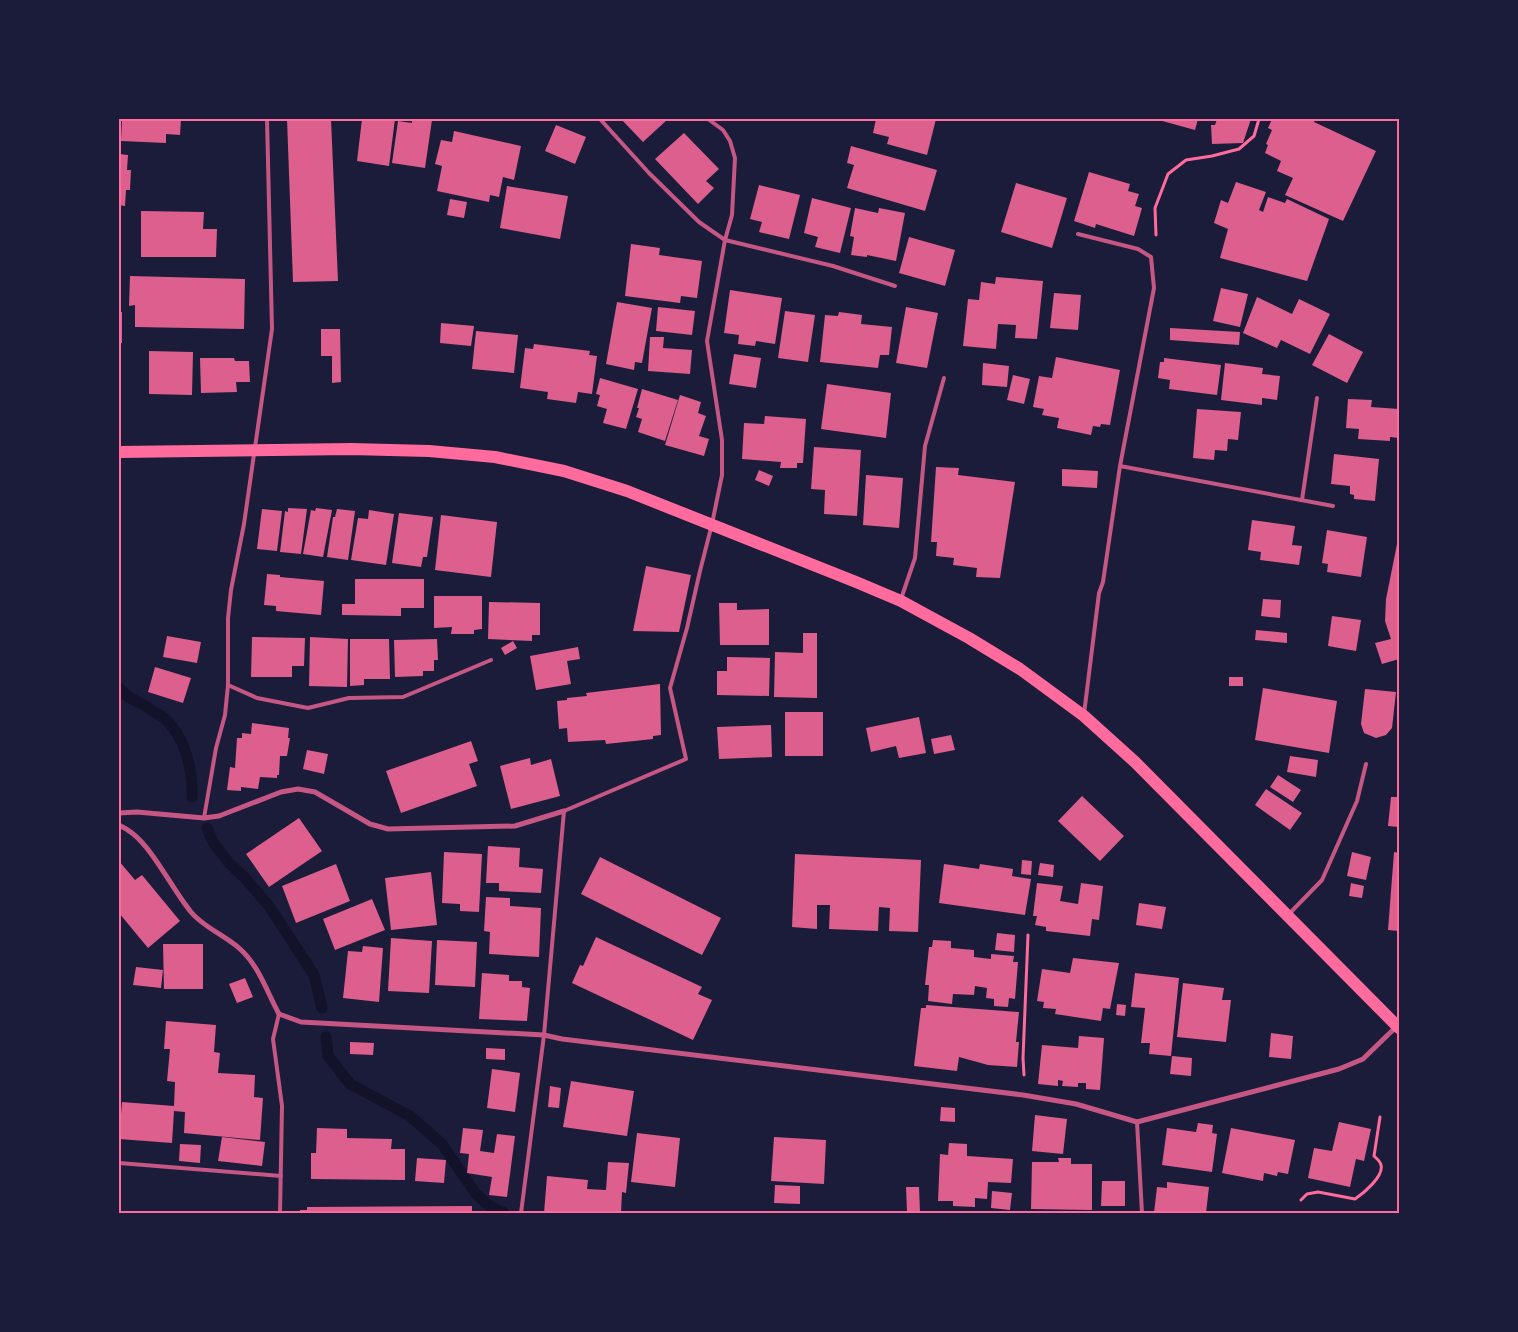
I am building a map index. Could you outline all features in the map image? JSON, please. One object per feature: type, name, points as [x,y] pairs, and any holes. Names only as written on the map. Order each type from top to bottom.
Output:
[{"type":"main road","points":[[119,452],[351,449],[429,451],[495,457],[564,471],[627,491],[856,582],[900,602],[969,638],[1011,664],[1084,716],[1135,762],[1399,1027]]},
{"type":"street","points":[[119,813],[137,812],[204,818],[219,816],[281,792],[298,789],[315,792],[370,824],[388,829],[515,826],[564,811]]},
{"type":"street","points":[[119,825],[132,833],[150,852],[178,896],[194,915],[240,949],[256,967],[266,991],[279,1014],[301,1022],[544,1035],[562,1039],[1023,1096],[1076,1104],[1137,1122],[1339,1069],[1363,1059],[1399,1027]]},
{"type":"lane","points":[[204,818],[216,748],[225,715],[228,685],[228,618],[231,590],[244,524],[272,329],[267,119]]},
{"type":"lane","points":[[600,119],[649,173],[699,222],[725,240],[833,266],[895,286]]},
{"type":"lane","points":[[521,1213],[544,1035],[564,811],[686,759],[670,688],[687,628],[722,475],[722,440],[707,342],[725,240],[732,215],[735,158],[730,141],[723,130],[708,119]]},
{"type":"lane","points":[[1078,234],[1138,249],[1151,257],[1154,288],[1120,466],[1103,582],[1099,593],[1084,716]]},
{"type":"lane","points":[[900,602],[915,558],[925,446],[944,378]]},
{"type":"lane","points":[[1302,500],[1317,398]]},
{"type":"lane","points":[[1120,466],[1333,506]]},
{"type":"lane","points":[[228,685],[257,698],[308,708],[348,698],[403,697],[491,660]]},
{"type":"lane","points":[[1288,916],[1322,880],[1356,801],[1366,764]]},
{"type":"lane","points":[[279,1014],[273,1039],[282,1106],[280,1213]]},
{"type":"lane","points":[[1137,1122],[1142,1213]]},
{"type":"lane","points":[[119,1163],[281,1176]]},
{"type":"path","points":[[1151,257],[1156,241],[1155,208],[1168,174],[1186,160],[1239,149],[1254,136],[1259,119]]},
{"type":"path","points":[[1023,1096],[1028,935]]},
{"type":"path","points":[[1301,1200],[1307,1194],[1318,1192],[1355,1199],[1362,1194],[1381,1174],[1382,1167],[1374,1156],[1380,1117]]},
{"type":"building","points":[[122,119],[181,119],[180,135],[166,134],[166,143],[121,141]]},
{"type":"building","points":[[287,119],[331,119],[338,281],[293,282]]},
{"type":"building","points":[[362,119],[395,119],[389,166],[357,161]]},
{"type":"building","points":[[412,119],[432,120],[425,168],[392,163],[398,121],[412,123]]},
{"type":"building","points":[[621,119],[668,119],[643,142]]},
{"type":"building","points":[[876,119],[936,119],[927,155],[887,144],[889,137],[873,133]]},
{"type":"building","points":[[1155,119],[1198,119],[1195,130]]},
{"type":"building","points":[[1217,119],[1251,119],[1243,143],[1212,144],[1211,125],[1215,125]]},
{"type":"building","points":[[1272,119],[1315,119],[1314,122],[1376,151],[1343,221],[1285,195],[1293,178],[1277,171],[1281,161],[1265,153],[1268,145],[1266,144],[1272,130],[1268,128]]},
{"type":"building","points":[[556,125],[586,137],[575,164],[545,151]]},
{"type":"building","points":[[454,131],[521,146],[514,180],[503,177],[499,197],[490,195],[489,202],[437,191],[442,166],[435,164],[441,140],[452,142]]},
{"type":"building","points":[[684,133],[719,169],[706,181],[714,188],[698,204],[655,159]]},
{"type":"building","points":[[851,146],[937,170],[925,211],[847,188],[854,165],[847,163]]},
{"type":"building","points":[[119,154],[128,155],[127,170],[131,170],[130,190],[126,190],[125,206],[119,205]]},
{"type":"building","points":[[1089,172],[1130,184],[1128,191],[1139,194],[1135,206],[1142,208],[1134,236],[1096,224],[1095,228],[1074,221]]},
{"type":"building","points":[[1236,182],[1266,192],[1259,210],[1263,212],[1268,197],[1285,203],[1287,199],[1329,219],[1307,281],[1220,258],[1228,229],[1214,223],[1221,200],[1228,203]]},
{"type":"building","points":[[1016,183],[1067,198],[1052,248],[1001,232]]},
{"type":"building","points":[[759,185],[800,195],[789,239],[759,232],[762,222],[750,219]]},
{"type":"building","points":[[507,186],[568,196],[560,239],[500,228]]},
{"type":"building","points":[[812,198],[851,208],[840,253],[815,247],[818,237],[804,233]]},
{"type":"building","points":[[450,199],[467,202],[464,218],[447,215]]},
{"type":"building","points":[[855,208],[878,213],[879,208],[905,213],[896,261],[867,255],[867,257],[851,255],[854,237],[850,236]]},
{"type":"building","points":[[141,211],[204,212],[203,229],[217,229],[216,257],[141,257]]},
{"type":"building","points":[[909,237],[955,250],[945,286],[899,273]]},
{"type":"building","points":[[631,244],[660,248],[659,255],[702,261],[697,298],[681,296],[680,303],[625,296]]},
{"type":"building","points":[[130,276],[245,279],[244,329],[135,327],[135,305],[129,306]]},
{"type":"building","points":[[996,277],[1043,281],[1037,339],[1015,338],[1016,325],[998,324],[996,349],[963,346],[968,299],[979,300],[981,282],[995,284]]},
{"type":"building","points":[[1221,288],[1248,294],[1240,327],[1213,321]]},
{"type":"building","points":[[730,290],[782,298],[775,344],[756,341],[755,346],[738,344],[739,335],[724,333]]},
{"type":"building","points":[[1054,293],[1081,295],[1078,330],[1050,328]]},
{"type":"building","points":[[1257,297],[1292,314],[1299,299],[1330,314],[1310,354],[1281,340],[1277,348],[1243,333]]},
{"type":"building","points":[[617,302],[652,308],[642,363],[635,362],[634,370],[606,364]]},
{"type":"building","points":[[658,307],[695,311],[692,335],[656,331]]},
{"type":"building","points":[[906,307],[938,313],[927,368],[896,363]]},
{"type":"building","points":[[785,311],[815,315],[808,362],[778,358]]},
{"type":"building","points":[[119,312],[122,312],[122,343],[119,343]]},
{"type":"building","points":[[839,312],[862,315],[861,324],[892,327],[889,355],[880,355],[878,368],[820,362],[825,315],[838,316]]},
{"type":"building","points":[[441,323],[474,326],[471,346],[440,343]]},
{"type":"building","points":[[1170,328],[1240,332],[1239,345],[1170,340]]},
{"type":"building","points":[[321,329],[340,329],[341,382],[332,383],[332,356],[321,356]]},
{"type":"building","points":[[476,331],[518,335],[514,373],[472,369]]},
{"type":"building","points":[[1329,334],[1363,352],[1347,383],[1312,365]]},
{"type":"building","points":[[650,337],[664,337],[663,348],[692,350],[690,374],[648,371]]},
{"type":"building","points":[[534,344],[590,351],[589,355],[597,356],[592,394],[578,392],[576,403],[547,399],[548,392],[520,388],[525,348],[533,349]]},
{"type":"building","points":[[149,351],[193,352],[192,395],[149,394]]},
{"type":"building","points":[[734,354],[761,358],[756,388],[729,384]]},
{"type":"building","points":[[1056,357],[1120,370],[1110,425],[1101,424],[1100,427],[1093,426],[1091,435],[1057,428],[1059,418],[1042,415],[1044,409],[1033,407],[1039,376],[1052,378]]},
{"type":"building","points":[[200,358],[234,358],[235,361],[249,361],[250,382],[236,382],[237,392],[201,393]]},
{"type":"building","points":[[1164,358],[1221,365],[1217,395],[1169,389],[1170,380],[1158,378],[1160,362],[1164,362]]},
{"type":"building","points":[[983,363],[1009,366],[1007,387],[982,385]]},
{"type":"building","points":[[1225,363],[1263,368],[1262,374],[1280,376],[1277,400],[1262,398],[1262,405],[1221,400]]},
{"type":"building","points":[[1013,375],[1030,379],[1024,404],[1007,400]]},
{"type":"building","points":[[600,378],[638,389],[626,429],[603,423],[607,409],[597,406],[600,395],[596,394]]},
{"type":"building","points":[[827,384],[891,393],[886,438],[821,429]]},
{"type":"building","points":[[642,389],[678,400],[665,441],[638,432],[642,419],[636,417]]},
{"type":"building","points":[[680,395],[701,402],[698,413],[706,416],[699,436],[709,439],[704,456],[665,445]]},
{"type":"building","points":[[1348,399],[1372,400],[1371,407],[1399,409],[1399,438],[1390,437],[1390,441],[1358,439],[1359,429],[1346,428]]},
{"type":"building","points":[[1197,409],[1241,412],[1238,440],[1228,439],[1227,451],[1215,450],[1214,460],[1193,458]]},
{"type":"building","points":[[765,416],[806,419],[803,463],[797,463],[797,468],[780,468],[781,462],[742,459],[744,423],[764,424]]},
{"type":"building","points":[[814,447],[861,450],[857,516],[824,514],[825,490],[811,489]]},
{"type":"building","points":[[1334,454],[1379,459],[1375,501],[1354,499],[1354,495],[1350,494],[1350,486],[1331,484]]},
{"type":"building","points":[[936,467],[959,468],[958,475],[1015,482],[1000,578],[976,577],[977,568],[953,565],[954,558],[936,556],[937,542],[931,542]]},
{"type":"building","points":[[1062,469],[1098,471],[1097,488],[1062,486]]},
{"type":"building","points":[[759,470],[773,476],[769,486],[755,480]]},
{"type":"building","points":[[866,475],[903,478],[899,528],[863,525]]},
{"type":"building","points":[[288,508],[307,509],[301,554],[280,552],[285,511],[288,512]]},
{"type":"building","points":[[316,508],[332,510],[323,557],[303,554],[311,510],[315,511]]},
{"type":"building","points":[[262,509],[282,511],[277,551],[257,549]]},
{"type":"building","points":[[337,509],[355,511],[348,560],[327,557],[333,517],[335,517]]},
{"type":"building","points":[[369,510],[394,514],[386,565],[351,560],[358,518],[368,519]]},
{"type":"building","points":[[399,513],[433,517],[427,557],[423,557],[421,567],[392,563]]},
{"type":"building","points":[[441,515],[497,522],[491,577],[435,570]]},
{"type":"building","points":[[1252,520],[1295,526],[1292,545],[1302,546],[1299,565],[1260,560],[1261,552],[1248,550]]},
{"type":"building","points":[[1327,530],[1367,537],[1361,577],[1327,572],[1328,564],[1322,563]]},
{"type":"building","points":[[1398,539],[1399,659],[1382,664],[1375,643],[1391,639],[1385,621],[1386,599]]},
{"type":"building","points":[[646,566],[691,575],[679,632],[633,631]]},
{"type":"building","points":[[267,574],[324,581],[321,615],[276,611],[276,606],[264,605]]},
{"type":"building","points":[[355,579],[424,579],[424,608],[401,608],[401,616],[342,615],[342,604],[355,604]]},
{"type":"building","points":[[434,596],[482,596],[482,629],[474,630],[474,634],[451,634],[452,627],[434,628]]},
{"type":"building","points":[[1263,599],[1281,600],[1280,618],[1261,616]]},
{"type":"building","points":[[489,602],[540,603],[540,635],[532,635],[532,641],[488,639]]},
{"type":"building","points":[[719,603],[737,603],[737,610],[769,609],[769,645],[720,645]]},
{"type":"building","points":[[1332,616],[1361,620],[1356,651],[1328,646]]},
{"type":"building","points":[[1256,630],[1287,633],[1287,643],[1255,640]]},
{"type":"building","points":[[803,633],[817,633],[817,698],[774,697],[775,652],[803,653]]},
{"type":"building","points":[[167,636],[201,642],[197,663],[163,657]]},
{"type":"building","points":[[252,637],[305,638],[304,666],[292,666],[292,677],[251,677]]},
{"type":"building","points":[[310,637],[348,639],[347,687],[309,686]]},
{"type":"building","points":[[350,639],[389,639],[390,679],[364,679],[364,685],[350,686]]},
{"type":"building","points":[[437,639],[438,660],[434,660],[434,671],[423,671],[423,676],[395,677],[394,640]]},
{"type":"building","points":[[513,641],[517,648],[505,655],[501,648]]},
{"type":"building","points":[[578,647],[580,659],[567,661],[571,684],[536,690],[530,656]]},
{"type":"building","points":[[727,657],[770,658],[769,696],[717,695],[717,671],[727,671]]},
{"type":"building","points":[[155,667],[191,678],[183,703],[148,692]]},
{"type":"building","points":[[1229,677],[1243,677],[1243,686],[1229,686]]},
{"type":"building","points":[[660,684],[661,735],[653,736],[653,739],[606,744],[605,740],[568,742],[567,728],[559,729],[557,701],[587,696],[586,693]]},
{"type":"building","points":[[1263,688],[1337,701],[1329,753],[1255,740]]},
{"type":"building","points":[[1365,689],[1396,692],[1392,728],[1386,735],[1376,738],[1364,733],[1361,724]]},
{"type":"building","points":[[785,712],[823,712],[823,756],[785,756]]},
{"type":"building","points":[[919,717],[926,753],[899,758],[896,746],[871,752],[866,728]]},
{"type":"building","points":[[252,723],[289,728],[288,738],[290,738],[287,756],[280,756],[279,775],[277,775],[277,778],[260,777],[258,789],[241,787],[241,791],[227,790],[230,767],[235,768],[237,738],[242,738],[242,733],[251,734]]},
{"type":"building","points":[[771,725],[772,757],[719,759],[717,727]]},
{"type":"building","points":[[951,735],[955,750],[934,754],[931,739]]},
{"type":"building","points":[[471,741],[478,761],[469,764],[477,786],[401,813],[386,771]]},
{"type":"building","points":[[307,750],[328,754],[324,774],[303,769]]},
{"type":"building","points":[[1290,756],[1318,760],[1316,777],[1287,772]]},
{"type":"building","points":[[530,758],[531,765],[551,759],[560,796],[511,809],[500,766]]},
{"type":"building","points":[[1278,775],[1301,790],[1293,802],[1270,787]]},
{"type":"building","points":[[1266,789],[1302,813],[1290,830],[1255,805]]},
{"type":"building","points":[[1082,796],[1124,836],[1100,861],[1058,821]]},
{"type":"building","points":[[1391,797],[1399,797],[1399,827],[1388,826]]},
{"type":"building","points":[[299,818],[322,851],[269,887],[246,854]]},
{"type":"building","points":[[488,846],[520,848],[519,867],[543,869],[541,893],[499,891],[499,883],[486,883]]},
{"type":"building","points":[[444,852],[482,854],[479,912],[460,911],[460,904],[442,903]]},
{"type":"building","points":[[1352,852],[1371,857],[1366,880],[1347,876]]},
{"type":"building","points":[[1394,852],[1399,853],[1399,931],[1388,930]]},
{"type":"building","points":[[795,854],[921,860],[918,932],[889,931],[890,908],[879,907],[878,931],[829,929],[830,905],[817,905],[817,929],[792,927]]},
{"type":"building","points":[[600,857],[721,918],[702,955],[581,894]]},
{"type":"building","points":[[1022,860],[1032,861],[1031,875],[1021,874]]},
{"type":"building","points":[[119,861],[135,880],[142,875],[180,921],[148,948],[119,913]]},
{"type":"building","points":[[1040,863],[1054,865],[1053,877],[1038,875]]},
{"type":"building","points":[[336,864],[350,901],[296,923],[282,886]]},
{"type":"building","points":[[944,864],[979,869],[980,864],[1013,869],[1012,876],[1031,879],[1025,915],[939,903]]},
{"type":"building","points":[[431,872],[437,925],[391,930],[385,878]]},
{"type":"building","points":[[1037,883],[1063,886],[1060,901],[1078,904],[1081,883],[1103,886],[1099,920],[1092,919],[1090,936],[1046,931],[1046,927],[1035,925],[1037,916],[1033,916]]},
{"type":"building","points":[[1351,883],[1364,886],[1362,898],[1349,896]]},
{"type":"building","points":[[486,897],[510,898],[510,906],[541,908],[539,957],[489,954],[490,932],[484,931]]},
{"type":"building","points":[[372,899],[385,930],[335,950],[323,919]]},
{"type":"building","points":[[1139,903],[1166,907],[1162,929],[1136,925]]},
{"type":"building","points":[[997,933],[1015,935],[1014,952],[995,950]]},
{"type":"building","points":[[596,937],[702,987],[698,994],[712,1000],[693,1040],[572,983],[580,965],[583,966]]},
{"type":"building","points":[[391,938],[432,941],[429,993],[388,991]]},
{"type":"building","points":[[437,940],[477,942],[475,987],[435,985]]},
{"type":"building","points":[[933,940],[951,941],[951,948],[974,950],[974,957],[991,959],[991,954],[1014,956],[1013,962],[1018,962],[1015,999],[1009,998],[1008,1007],[994,1006],[994,999],[986,998],[987,988],[975,986],[974,995],[953,994],[952,1004],[928,1001],[929,985],[925,985],[929,947],[932,947]]},
{"type":"building","points":[[163,944],[203,944],[203,989],[164,989]]},
{"type":"building","points":[[363,946],[383,948],[379,1002],[343,998],[348,951],[362,952]]},
{"type":"building","points":[[1073,958],[1119,963],[1110,1009],[1103,1008],[1101,1021],[1055,1014],[1056,1009],[1043,1008],[1044,1002],[1037,1001],[1042,969],[1070,973]]},
{"type":"building","points":[[136,967],[163,970],[161,988],[133,985]]},
{"type":"building","points":[[482,973],[509,975],[509,981],[522,981],[522,987],[530,988],[527,1021],[479,1019]]},
{"type":"building","points":[[1135,973],[1179,978],[1171,1056],[1149,1054],[1150,1043],[1141,1043],[1145,1008],[1131,1007]]},
{"type":"building","points":[[245,978],[253,997],[237,1003],[229,984]]},
{"type":"building","points":[[1183,983],[1224,988],[1222,1000],[1231,1000],[1226,1042],[1177,1037]]},
{"type":"building","points":[[1117,1004],[1126,1005],[1125,1016],[1116,1015]]},
{"type":"building","points":[[926,1005],[1019,1012],[1016,1042],[1019,1042],[1017,1067],[988,1065],[959,1057],[957,1071],[914,1066],[921,1008],[926,1008]]},
{"type":"building","points":[[166,1021],[216,1025],[214,1052],[220,1053],[218,1073],[255,1075],[254,1097],[263,1098],[260,1140],[184,1133],[185,1112],[174,1111],[172,1143],[119,1139],[122,1102],[174,1106],[175,1082],[167,1081],[170,1049],[164,1049]]},
{"type":"building","points":[[1271,1033],[1293,1036],[1291,1059],[1269,1057]]},
{"type":"building","points":[[1079,1036],[1104,1038],[1100,1090],[1086,1089],[1086,1083],[1078,1083],[1078,1087],[1062,1086],[1063,1081],[1058,1080],[1058,1086],[1038,1084],[1042,1045],[1078,1048]]},
{"type":"building","points":[[350,1042],[374,1043],[373,1055],[350,1054]]},
{"type":"building","points":[[486,1048],[505,1049],[505,1060],[486,1059]]},
{"type":"building","points":[[1172,1056],[1192,1058],[1191,1076],[1170,1074]]},
{"type":"building","points":[[492,1069],[520,1073],[515,1112],[487,1108]]},
{"type":"building","points":[[571,1081],[634,1091],[627,1136],[563,1127]]},
{"type":"building","points":[[550,1086],[561,1088],[559,1108],[548,1107]]},
{"type":"building","points":[[941,1107],[955,1108],[955,1122],[940,1121]]},
{"type":"building","points":[[1035,1115],[1067,1119],[1063,1154],[1032,1151]]},
{"type":"building","points":[[1339,1122],[1371,1129],[1364,1161],[1356,1159],[1350,1187],[1308,1178],[1314,1148],[1332,1151]]},
{"type":"building","points":[[1198,1123],[1213,1125],[1212,1133],[1217,1134],[1212,1172],[1162,1165],[1167,1128],[1196,1132]]},
{"type":"building","points":[[317,1128],[347,1129],[347,1138],[392,1139],[391,1149],[405,1149],[405,1180],[311,1179],[311,1153],[316,1153]]},
{"type":"building","points":[[463,1128],[483,1130],[480,1151],[494,1153],[497,1134],[515,1136],[507,1197],[489,1195],[492,1177],[467,1173],[469,1154],[460,1153]]},
{"type":"building","points":[[1231,1128],[1295,1140],[1288,1174],[1278,1172],[1277,1176],[1264,1173],[1263,1181],[1222,1173]]},
{"type":"building","points":[[637,1133],[680,1138],[675,1187],[631,1182]]},
{"type":"building","points":[[222,1137],[265,1142],[262,1166],[218,1161]]},
{"type":"building","points":[[774,1137],[826,1140],[824,1184],[771,1181]]},
{"type":"building","points":[[949,1143],[967,1144],[967,1156],[1013,1159],[1011,1183],[988,1182],[987,1199],[975,1198],[975,1207],[953,1206],[953,1201],[938,1201],[940,1154],[948,1155]]},
{"type":"building","points":[[180,1144],[201,1145],[200,1163],[179,1161]]},
{"type":"building","points":[[417,1158],[446,1160],[444,1183],[415,1181]]},
{"type":"building","points":[[1058,1158],[1071,1158],[1071,1164],[1092,1164],[1092,1210],[1031,1209],[1032,1162],[1059,1162]]},
{"type":"building","points":[[608,1162],[629,1163],[626,1193],[622,1192],[621,1213],[544,1213],[547,1176],[588,1180],[587,1189],[606,1190]]},
{"type":"building","points":[[1102,1181],[1125,1181],[1125,1206],[1101,1206]]},
{"type":"building","points":[[1167,1182],[1209,1187],[1206,1213],[1154,1213],[1157,1187],[1167,1188]]},
{"type":"building","points":[[775,1185],[800,1186],[800,1204],[774,1203]]},
{"type":"building","points":[[906,1187],[919,1187],[920,1212],[907,1212]]},
{"type":"building","points":[[992,1191],[1012,1193],[1010,1210],[991,1208]]},
{"type":"building","points":[[472,1206],[472,1213],[300,1213],[300,1210],[307,1210],[307,1207]]},
{"type":"waterway","points":[[119,688],[128,697],[164,718],[171,725],[186,754],[191,776],[192,797]]},
{"type":"waterway","points":[[207,828],[213,842],[229,863],[269,906],[314,975],[322,1008]]},
{"type":"waterway","points":[[326,1037],[328,1056],[350,1084],[410,1116],[442,1144],[476,1194],[491,1207],[504,1213]]}]
